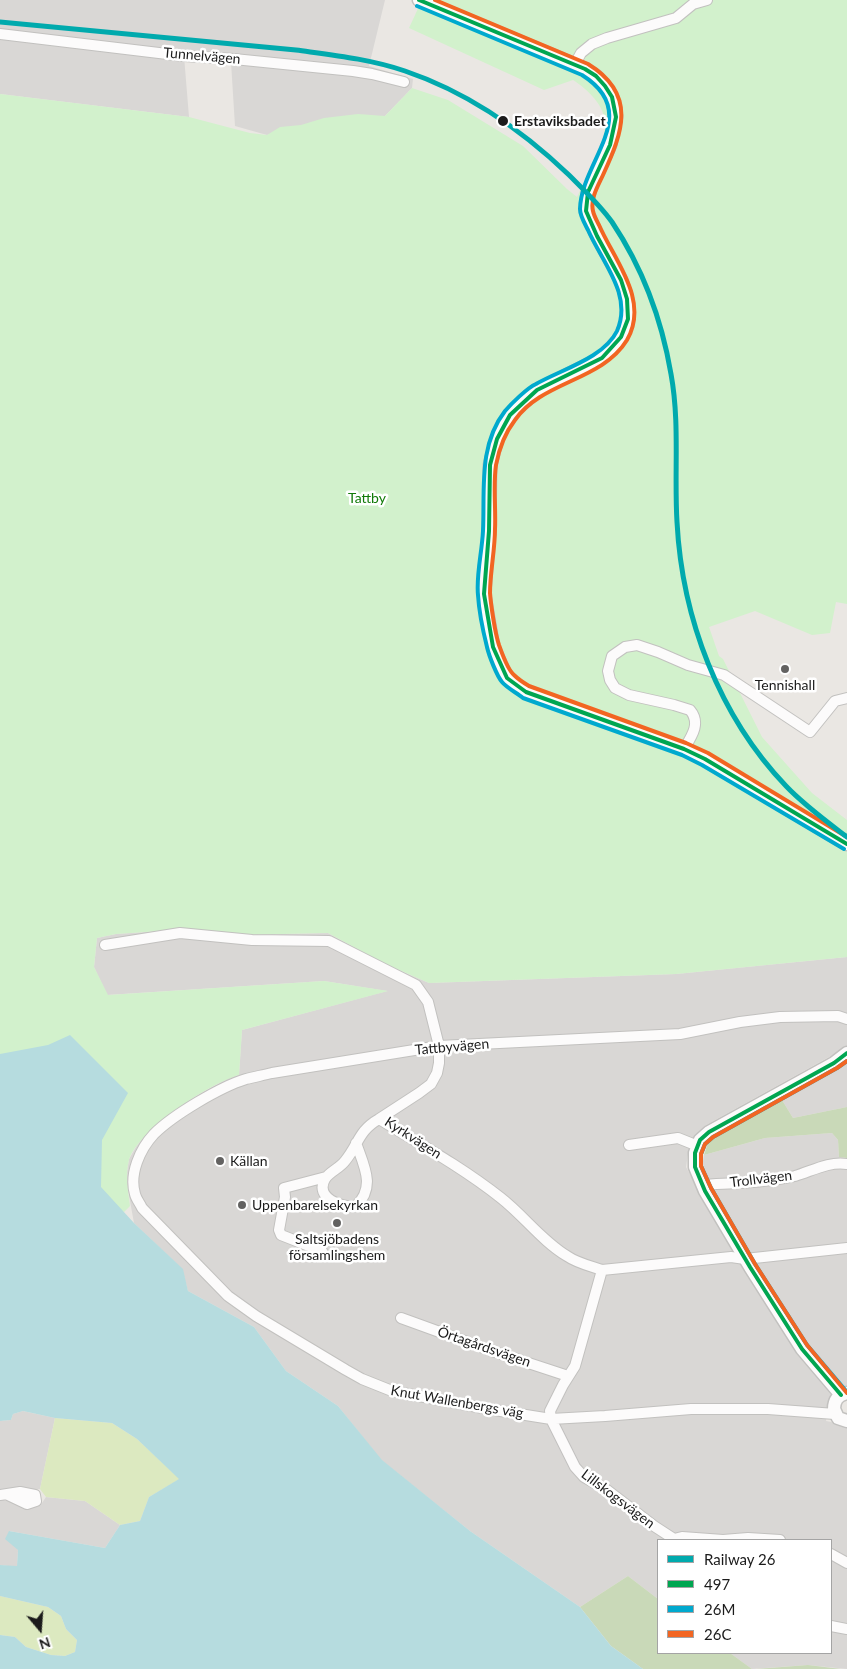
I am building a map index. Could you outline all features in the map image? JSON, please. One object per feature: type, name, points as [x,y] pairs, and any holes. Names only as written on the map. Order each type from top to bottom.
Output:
[{"type":"street","points":[[419,0],[575,64],[596,76],[612,97],[616,117],[615,126],[601,166],[588,192],[586,211],[596,236],[621,280],[627,299],[628,319],[621,337],[602,358],[537,390],[510,415],[497,439],[490,465],[484,594],[493,647],[507,678],[526,692],[579,713],[684,749],[721,767],[847,844]]},
{"type":"street","points":[[575,64],[581,53],[592,44],[676,18],[693,4],[707,0]]},
{"type":"street","name":"Tunnelvägen","points":[[0,34],[184,56],[353,71],[404,82]]},
{"type":"street","points":[[684,749],[695,727],[694,716],[690,710],[674,704],[629,695],[615,688],[610,680],[608,666],[612,656],[630,645],[648,648],[696,668],[724,675],[810,732],[836,701],[847,698]]},
{"type":"street","name":"Kyrkvägen","points":[[105,945],[180,933],[252,940],[329,941],[416,985],[428,1002],[440,1046],[440,1063],[431,1084],[380,1119],[500,1197],[549,1243],[568,1257],[602,1270],[731,1257],[745,1259],[847,1248]]},
{"type":"street","name":"Tattbyvägen","points":[[142,1208],[135,1194],[134,1178],[136,1164],[154,1135],[167,1124],[210,1096],[245,1079],[440,1046],[680,1034],[780,1016],[838,1016],[847,1019]]},
{"type":"street","points":[[847,1054],[709,1132],[700,1140],[695,1152],[695,1167],[702,1185],[745,1259],[802,1349],[844,1394],[835,1400],[834,1405],[835,1414],[840,1419],[847,1421]]},
{"type":"street","points":[[322,1251],[281,1235],[279,1230],[286,1197],[284,1188],[326,1177],[344,1162],[360,1135],[371,1124],[380,1119]]},
{"type":"street","points":[[629,1145],[678,1138],[698,1146]]},
{"type":"street","points":[[326,1177],[323,1185],[324,1193],[328,1199],[340,1205],[350,1207],[356,1206],[364,1199],[367,1189],[367,1177],[356,1143]]},
{"type":"street","name":"Trollvägen","points":[[702,1185],[794,1176],[821,1167],[839,1163],[847,1164]]},
{"type":"street","name":"Knut Wallenbergs väg","points":[[142,1208],[228,1296],[256,1316],[362,1379],[392,1392],[551,1418],[605,1416],[690,1408],[768,1409],[835,1414]]},
{"type":"street","points":[[551,1418],[550,1411],[575,1366],[602,1270]]},
{"type":"street","name":"Örtagårdsvägen","points":[[401,1318],[568,1376]]},
{"type":"street","name":"Lillskogsvägen","points":[[551,1418],[575,1466],[584,1478],[607,1490],[673,1539]]},
{"type":"street","name":"Lillskogsvägen","points":[[677,1539],[682,1537],[709,1539]]},
{"type":"street","name":"Lillskogsvägen","points":[[736,1539],[764,1539]]},
{"type":"street","points":[[832,1555],[847,1563]]},
{"type":"street","points":[[832,1626],[847,1628]]},
{"type":"shaded area","points":[[0,0],[385,0],[369,66],[413,79],[412,88],[385,116],[267,135],[235,126],[231,62],[184,56],[189,117],[0,94]]},
{"type":"shaded area","points":[[176,930],[237,935],[328,933],[383,963],[429,983],[676,974],[847,957],[847,1047],[706,1125],[690,1141],[686,1167],[701,1194],[831,1395],[826,1421],[847,1425],[847,1669],[808,1665],[752,1669],[731,1654],[832,1654],[832,1539],[657,1539],[657,1598],[628,1576],[580,1607],[470,1531],[381,1460],[338,1406],[286,1371],[254,1327],[188,1291],[182,1269],[134,1223],[126,1179],[129,1159],[136,1147],[146,1133],[184,1103],[230,1077],[239,1075],[242,1030],[387,991],[324,981],[107,995],[94,967],[97,938],[116,934]]},
{"type":"shaded area","points":[[847,1061],[847,1107],[793,1118],[782,1100],[825,1077]]},
{"type":"shaded area","points":[[832,1133],[838,1140],[839,1157],[847,1158],[847,1391],[841,1391],[801,1341],[712,1194],[702,1167],[704,1155],[765,1138]]},
{"type":"shaded area","points":[[288,1225],[339,1242],[332,1264],[279,1247]]},
{"type":"shaded area","points":[[23,1411],[55,1418],[40,1489],[0,1490],[0,1421],[11,1420],[13,1414]]},
{"type":"shaded area","points":[[46,1497],[85,1501],[120,1525],[105,1548],[9,1531],[18,1550],[17,1567],[0,1565],[0,1499],[29,1507],[40,1506]]},
{"type":"green space","name":"Tattby","points":[[422,0],[847,0],[847,604],[836,602],[830,633],[812,635],[755,611],[709,627],[719,656],[723,659],[762,737],[812,793],[847,820],[847,957],[676,974],[429,983],[383,963],[328,933],[237,935],[176,930],[116,934],[97,938],[94,967],[108,995],[324,981],[388,991],[242,1030],[239,1075],[211,1087],[177,1109],[146,1135],[135,1148],[129,1160],[127,1171],[130,1206],[124,1212],[0,1162],[0,94],[189,117],[250,133],[267,135],[280,127],[301,125],[324,118],[358,114],[385,116],[412,88],[448,100],[523,146],[577,197],[604,133],[604,118],[595,99],[573,80],[544,90],[409,28]]},
{"type":"green space","points":[[782,1100],[793,1118],[847,1107],[847,1158],[839,1157],[838,1140],[832,1133],[765,1138],[704,1155],[708,1143],[718,1133]]},
{"type":"green space","points":[[55,1418],[112,1423],[137,1439],[180,1479],[149,1497],[140,1521],[120,1525],[85,1501],[46,1497],[40,1489]]},
{"type":"green space","points":[[628,1576],[657,1598],[657,1654],[731,1654],[752,1669],[643,1669],[611,1646],[580,1607]]},
{"type":"green space","points":[[0,1596],[48,1607],[61,1616],[66,1629],[77,1640],[75,1652],[65,1656],[51,1655],[26,1647],[15,1637],[0,1635]]},
{"type":"green space","points":[[808,1665],[841,1669],[756,1669]]},
{"type":"water","points":[[70,1035],[128,1093],[102,1140],[101,1187],[134,1223],[183,1269],[188,1291],[254,1327],[286,1371],[338,1406],[382,1460],[470,1531],[580,1607],[611,1646],[643,1669],[0,1669],[0,1635],[15,1637],[26,1647],[51,1655],[65,1656],[75,1652],[77,1640],[66,1629],[61,1616],[48,1607],[0,1596],[0,1565],[17,1566],[18,1550],[5,1539],[9,1531],[105,1548],[120,1525],[140,1521],[149,1497],[179,1479],[137,1439],[112,1423],[55,1418],[23,1411],[13,1414],[11,1420],[0,1421],[0,1054],[48,1045]]},
{"type":"rail line","name":"26","points":[[0,22],[296,50],[378,63],[428,80],[472,101],[513,128],[569,175],[592,198],[623,239],[649,295],[662,334],[674,392],[676,504],[680,558],[696,629],[708,664],[723,697],[741,729],[762,758],[800,800],[847,837]]},
{"type":"transit line","name":"497","points":[[419,0],[585,69],[596,76],[605,86],[612,97],[616,117],[610,145],[588,192],[586,211],[621,280],[627,299],[628,319],[621,337],[602,358],[537,390],[510,415],[497,439],[490,465],[489,531],[484,594],[493,647],[507,678],[526,692],[684,749],[705,759],[847,844]]},
{"type":"transit line","name":"26C","points":[[435,0],[588,64],[604,76],[614,88],[620,101],[620,129],[616,144],[595,193],[592,206],[593,213],[621,266],[632,295],[633,325],[627,340],[616,354],[588,373],[540,397],[515,420],[505,436],[497,459],[495,473],[495,537],[490,593],[493,619],[507,665],[514,675],[529,686],[686,743],[708,753],[847,837]]},
{"type":"transit line","name":"26M","points":[[417,6],[582,75],[600,90],[608,106],[609,122],[605,139],[589,173],[580,209],[583,220],[619,292],[621,318],[617,331],[602,349],[581,362],[532,386],[519,396],[505,411],[490,439],[485,469],[483,531],[478,587],[480,615],[489,655],[498,675],[504,684],[523,698],[682,755],[702,765],[844,849]]},
{"type":"transit line","name":"497","points":[[841,1395],[802,1349],[750,1267],[705,1191],[695,1167],[695,1153],[700,1140],[709,1132],[834,1063],[847,1053]]},
{"type":"transit line","name":"26M","points":[[846,1391],[807,1345],[755,1264],[711,1188],[701,1166],[701,1154],[705,1144],[713,1137],[847,1061]]},
{"type":"transit line","name":"26C","points":[[847,1061],[713,1137],[705,1144],[701,1154],[701,1166],[711,1188],[755,1264],[807,1345],[847,1393]]},
{"type":"place","name":"Erstaviksbadet","points":[[503,121]]},
{"type":"place","name":"Tennishall","points":[[785,669]]},
{"type":"place","name":"Källan","points":[[220,1161]]},
{"type":"place","name":"Uppenbarelsekyrkan","points":[[242,1205]]},
{"type":"place","name":"Saltsjöbadens församlingshem","points":[[337,1223]]}]
